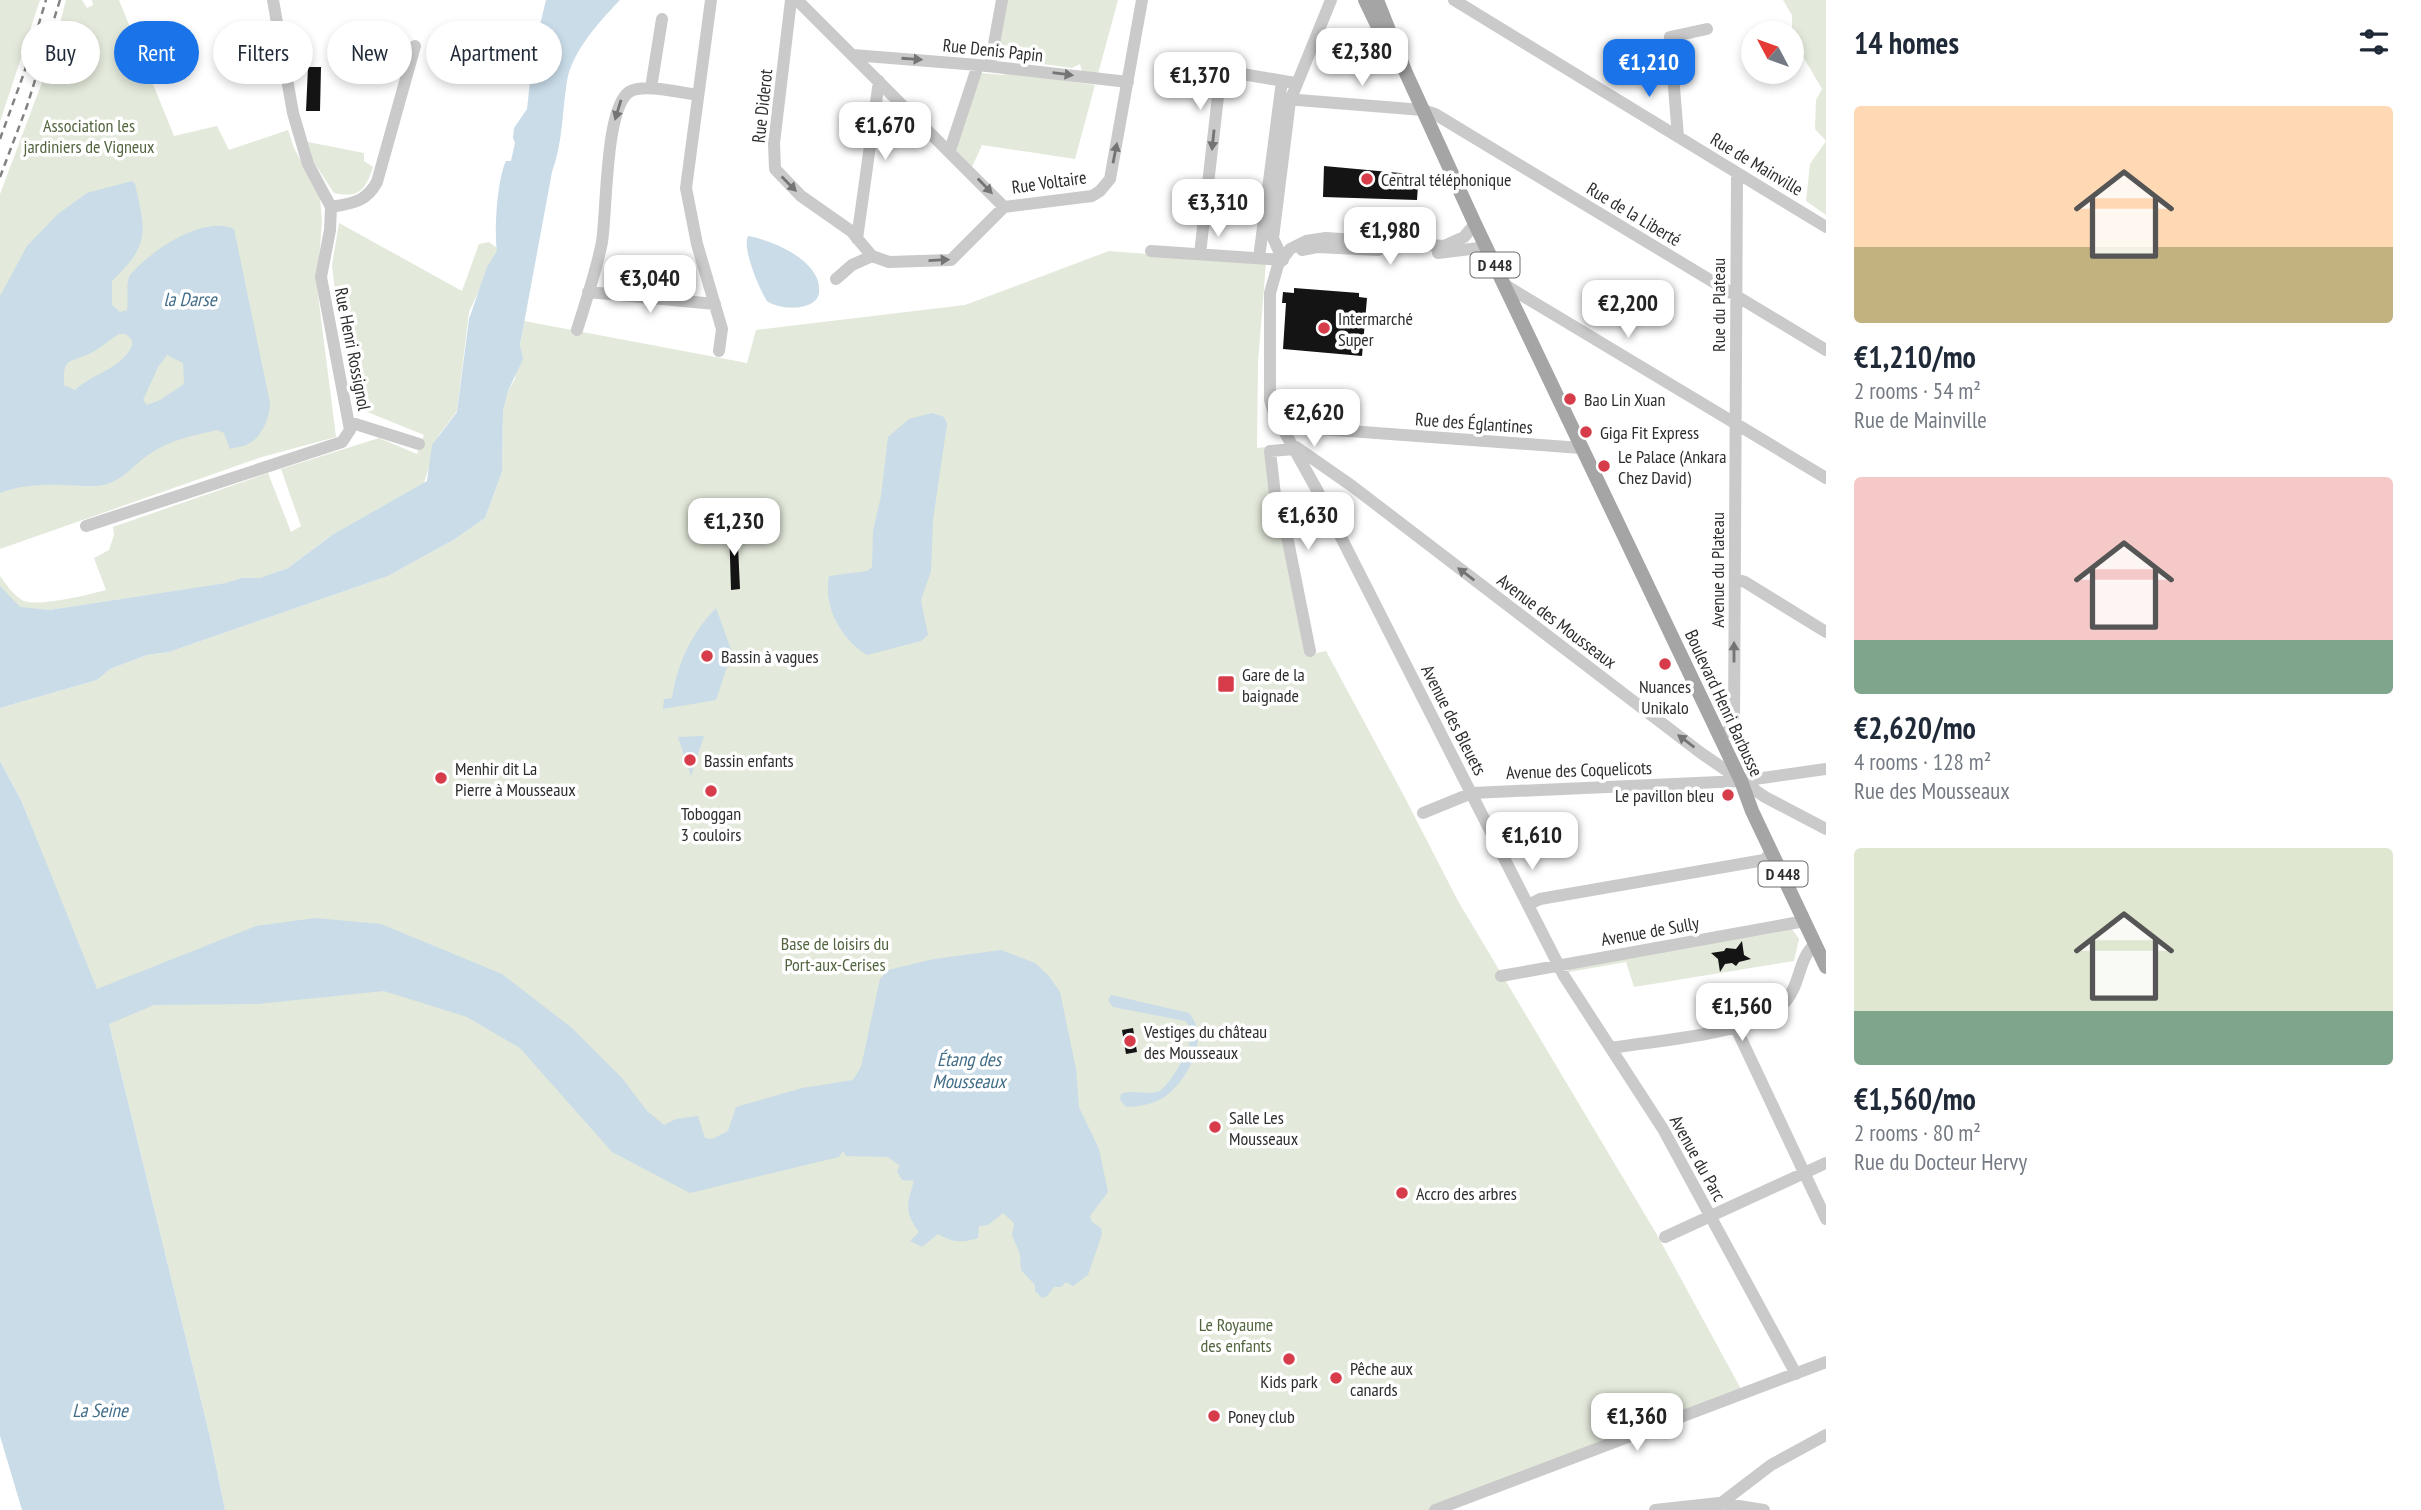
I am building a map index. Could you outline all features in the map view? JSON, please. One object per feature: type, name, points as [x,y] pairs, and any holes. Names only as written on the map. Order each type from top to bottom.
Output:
[{"type":"main road","name":"D 448","points":[[1365,0],[1386,43],[1406,73]]},
{"type":"main road","name":"D 448","points":[[1376,0],[1475,224],[1583,452]]},
{"type":"main road","name":"Boulevard Henri Barbusse","points":[[1583,452],[1741,781],[1752,811],[1826,967]]},
{"type":"street","points":[[273,0],[293,113],[308,164],[331,207],[359,202],[370,195],[377,182],[415,47]]},
{"type":"street","points":[[710,0],[687,188],[697,244],[722,329],[719,351]]},
{"type":"street","name":"Rue Diderot","points":[[791,0],[774,143],[775,169],[802,196],[857,239],[872,256]]},
{"type":"street","points":[[797,0],[1004,206]]},
{"type":"street","points":[[950,150],[984,65],[1002,0]]},
{"type":"street","name":"Rue Voltaire","points":[[872,256],[889,262],[951,260],[1004,206],[1092,196],[1100,191],[1110,178],[1142,0]]},
{"type":"street","points":[[1283,260],[1273,238],[1290,101],[1331,0]]},
{"type":"street","name":"Rue de Mainville","points":[[1454,0],[1826,227]]},
{"type":"street","points":[[651,88],[662,19]]},
{"type":"street","points":[[1678,137],[1670,37],[1707,29]]},
{"type":"street","name":"Rue Denis Papin","points":[[853,55],[984,65],[1128,82]]},
{"type":"street","points":[[1200,254],[1220,79],[1224,73],[1231,72],[1296,83]]},
{"type":"street","points":[[857,239],[879,81]]},
{"type":"street","points":[[1259,258],[1282,81]]},
{"type":"street","points":[[577,330],[602,241],[613,125],[620,100],[632,90],[651,88],[698,95]]},
{"type":"street","points":[[1298,100],[1423,110]]},
{"type":"street","name":"Rue de la Liberté","points":[[1423,110],[1435,114],[1826,350]]},
{"type":"street","name":"Rue du Plateau","points":[[1735,438],[1737,173]]},
{"type":"street","name":"Rue Henri Rossignol","points":[[86,526],[342,442],[350,430],[349,422],[321,277],[330,230],[331,207]]},
{"type":"street","points":[[1283,260],[1296,245],[1315,238],[1444,246],[1464,237],[1475,224]]},
{"type":"street","points":[[1151,251],[1283,260],[1317,247],[1445,253],[1487,247]]},
{"type":"street","points":[[836,279],[852,265],[872,256]]},
{"type":"street","name":"Avenue des Bleuets","points":[[1283,260],[1273,275],[1270,293],[1270,400],[1559,965]]},
{"type":"street","points":[[1505,285],[1826,478]]},
{"type":"street","points":[[588,292],[715,304]]},
{"type":"street","points":[[349,422],[419,444]]},
{"type":"street","name":"Rue des Églantines","points":[[1281,426],[1583,452]]},
{"type":"street","name":"Avenue du Plateau","points":[[1719,737],[1734,727],[1735,438]]},
{"type":"street","points":[[1294,447],[1270,451],[1275,495],[1283,517],[1310,650]]},
{"type":"street","name":"Avenue des Mousseaux","points":[[1294,447],[1352,486],[1741,781],[1765,797],[1826,829]]},
{"type":"street","points":[[1735,579],[1745,582],[1826,632]]},
{"type":"street","name":"Avenue des Coquelicots","points":[[1423,813],[1472,793],[1741,781],[1826,769]]},
{"type":"street","points":[[1530,904],[1763,860],[1772,852]]},
{"type":"street","name":"Avenue de Sully","points":[[1501,976],[1805,921]]},
{"type":"street","points":[[1612,1048],[1736,1028],[1767,1017],[1793,992],[1805,955],[1815,944]]},
{"type":"street","name":"Avenue du Parc","points":[[1559,965],[1663,1129],[1796,1374]]},
{"type":"street","points":[[1736,1028],[1826,1219]]},
{"type":"street","points":[[1665,1237],[1826,1163]]},
{"type":"street","points":[[1435,1510],[1826,1362]]},
{"type":"street","points":[[1716,1506],[1771,1465],[1826,1435]]},
{"type":"street","points":[[1655,1510],[1716,1506],[1765,1510]]},
{"type":"green space","points":[[0,0],[40,0],[33,21],[21,21],[21,58],[0,122]]},
{"type":"green space","name":"Association les jardiniers de Vigneux","points":[[66,0],[82,0],[87,8],[93,5],[92,0],[119,0],[127,21],[114,21],[114,84],[153,84],[174,136],[217,126],[229,150],[288,130],[294,148],[320,197],[322,221],[317,287],[336,437],[262,457],[0,549],[0,194],[41,84],[100,84],[100,21],[60,21]]},
{"type":"green space","points":[[1004,0],[1118,0],[1098,74],[1082,72],[1080,64],[1072,68],[1014,60],[1012,56],[996,54]]},
{"type":"green space","points":[[1783,0],[1826,0],[1826,141],[1815,129],[1816,100],[1822,89],[1804,58],[1804,21],[1792,21],[1792,15]]},
{"type":"green space","points":[[1005,72],[1095,85],[1075,159],[982,145],[972,167],[955,150],[980,73],[1004,75]]},
{"type":"green space","points":[[1826,141],[1826,215],[1806,201],[1810,164]]},
{"type":"green space","points":[[308,142],[364,153],[364,161],[373,167],[364,186],[350,195],[334,193],[313,161]]},
{"type":"green space","points":[[339,223],[462,291],[479,244],[489,242],[498,249],[469,312],[457,411],[439,435],[424,483],[329,537],[288,568],[261,578],[49,610],[19,608],[0,590],[0,576],[16,595],[24,601],[35,603],[106,590],[94,558],[109,550],[114,535],[113,527],[268,473],[291,532],[301,526],[281,469],[379,438],[417,454],[424,435],[355,407],[339,327],[332,265]]},
{"type":"green space","name":"Base de loisirs du Port-aux-Cerises","points":[[1109,251],[1266,263],[1258,362],[1257,448],[1267,447],[1308,655],[1326,651],[1458,901],[1656,1233],[1741,1389],[1444,1510],[225,1510],[210,1437],[109,1024],[21,800],[0,761],[0,708],[97,680],[110,669],[147,655],[169,652],[388,576],[455,539],[485,518],[502,472],[503,411],[508,391],[515,379],[524,321],[747,363],[756,330],[965,305]]},
{"type":"green space","points":[[1792,929],[1799,939],[1794,961],[1634,987],[1626,962],[1569,972],[1565,967]]},
{"type":"water","points":[[546,0],[620,0],[588,37],[575,59],[567,81],[562,127],[520,345],[523,359],[508,391],[503,411],[502,472],[485,518],[455,539],[388,576],[169,652],[147,655],[110,669],[97,680],[0,708],[0,586],[20,607],[49,610],[226,583],[242,578],[260,578],[288,568],[332,535],[427,481],[432,445],[457,412],[469,319],[487,267],[497,251],[498,193],[506,161],[511,161],[515,143],[514,128],[527,109],[530,84],[562,84],[562,21],[541,21]]},
{"type":"water","name":"la Darse","points":[[132,181],[135,184],[143,226],[142,237],[133,257],[112,281],[112,305],[120,312],[127,310],[130,275],[164,246],[207,227],[234,229],[270,403],[269,415],[257,437],[244,446],[230,449],[224,433],[217,430],[183,438],[158,448],[120,478],[107,484],[32,486],[0,493],[0,296],[27,246],[58,214],[87,193]],"holes":[[[119,334],[126,334],[132,340],[132,346],[121,360],[75,390],[64,385],[68,363],[93,352]],[[167,355],[183,363],[184,384],[147,405],[143,400],[158,367]]]},
{"type":"water","points":[[748,236],[782,247],[805,262],[818,282],[819,293],[811,304],[796,308],[767,301],[749,259]]},
{"type":"water","points":[[932,413],[944,417],[947,424],[933,520],[931,571],[921,600],[928,635],[921,641],[867,655],[849,640],[836,621],[829,599],[829,576],[867,571],[872,567],[873,531],[881,496],[888,437],[909,419]]},
{"type":"water","name":"Bassin à vagues","points":[[716,608],[732,652],[716,700],[663,709],[664,699],[672,698],[687,649],[699,628]]},
{"type":"water","name":"Bassin enfants","points":[[704,736],[691,776],[678,737]]},
{"type":"water","points":[[0,761],[21,800],[97,989],[256,926],[315,918],[381,924],[502,974],[572,1028],[622,1078],[647,1111],[664,1125],[676,1119],[698,1116],[705,1138],[712,1139],[728,1131],[736,1107],[802,1088],[853,1080],[861,1067],[880,979],[888,970],[934,959],[1001,950],[1035,963],[1060,992],[1076,1069],[1079,1107],[1099,1149],[1108,1192],[1090,1216],[1092,1222],[1101,1228],[1102,1234],[1088,1275],[1073,1286],[1066,1282],[1061,1287],[1054,1287],[1042,1298],[1035,1291],[1035,1285],[1021,1270],[1020,1254],[1012,1235],[1014,1223],[1003,1213],[988,1225],[979,1226],[978,1238],[958,1241],[938,1234],[922,1247],[910,1241],[919,1232],[908,1208],[914,1181],[902,1180],[897,1171],[900,1166],[888,1157],[846,1156],[843,1151],[839,1157],[690,1193],[612,1152],[520,1048],[467,1017],[384,991],[257,1004],[154,1005],[109,1024],[210,1437],[225,1510],[22,1510],[0,1436]]},
{"type":"water","points":[[1111,995],[1189,1013],[1195,1023],[1197,1047],[1188,1071],[1172,1091],[1159,1100],[1126,1107],[1120,1100],[1121,1094],[1154,1092],[1164,1088],[1188,1049],[1190,1027],[1185,1021],[1113,1007],[1108,1000]]},
{"type":"building","points":[[313,67],[321,67],[320,111],[306,111],[307,84],[313,84]]},
{"type":"building","name":"Central téléphonique","points":[[1324,166],[1411,174],[1410,185],[1418,185],[1417,200],[1323,197]]},
{"type":"building","name":"Intermarché Super","points":[[1294,288],[1359,293],[1359,297],[1367,298],[1362,356],[1283,349],[1286,303],[1282,303],[1283,292],[1294,293]]},
{"type":"building","points":[[737,524],[740,589],[731,590],[729,525]]},
{"type":"building","points":[[1742,941],[1744,955],[1751,959],[1739,962],[1736,966],[1732,963],[1725,964],[1720,972],[1718,959],[1711,953],[1724,951],[1726,948],[1736,949]]},
{"type":"building","name":"Vestiges du château des Mousseaux","points":[[1133,1028],[1137,1052],[1126,1054],[1122,1030]]},
{"type":"railway","points":[[0,139],[46,0]]},
{"type":"railway","points":[[0,177],[27,106],[60,0]]},
{"type":"place","name":"Central téléphonique","points":[[1367,179]]},
{"type":"place","name":"Intermarché Super","points":[[1324,328]]},
{"type":"place","name":"Bao Lin Xuan","points":[[1570,399]]},
{"type":"place","name":"Giga Fit Express","points":[[1586,432]]},
{"type":"place","name":"Le Palace (Ankara Chez David)","points":[[1604,466]]},
{"type":"place","name":"Bassin à vagues","points":[[707,656]]},
{"type":"place","name":"Nuances Unikalo","points":[[1665,664]]},
{"type":"place","name":"Gare de la baignade","points":[[1226,684]]},
{"type":"place","name":"Bassin enfants","points":[[690,760]]},
{"type":"place","name":"Menhir dit La Pierre à Mousseaux","points":[[441,778]]},
{"type":"place","name":"Toboggan 3 couloirs","points":[[711,791]]},
{"type":"place","name":"Le pavillon bleu","points":[[1728,795]]},
{"type":"place","name":"Vestiges du château des Mousseaux","points":[[1130,1041]]},
{"type":"place","name":"Salle Les Mousseaux","points":[[1215,1127]]},
{"type":"place","name":"Accro des arbres","points":[[1402,1193]]},
{"type":"place","name":"Kids park","points":[[1289,1359]]},
{"type":"place","name":"Pêche aux canards","points":[[1336,1378]]},
{"type":"place","name":"Poney club","points":[[1214,1416]]},
{"type":"water label","name":"Étang des Mousseaux","points":[[969,1070]]},
{"type":"water label","name":"La Seine","points":[[100,1410]]},
{"type":"park label","name":"Le Royaume des enfants","points":[[1236,1334]]}]
